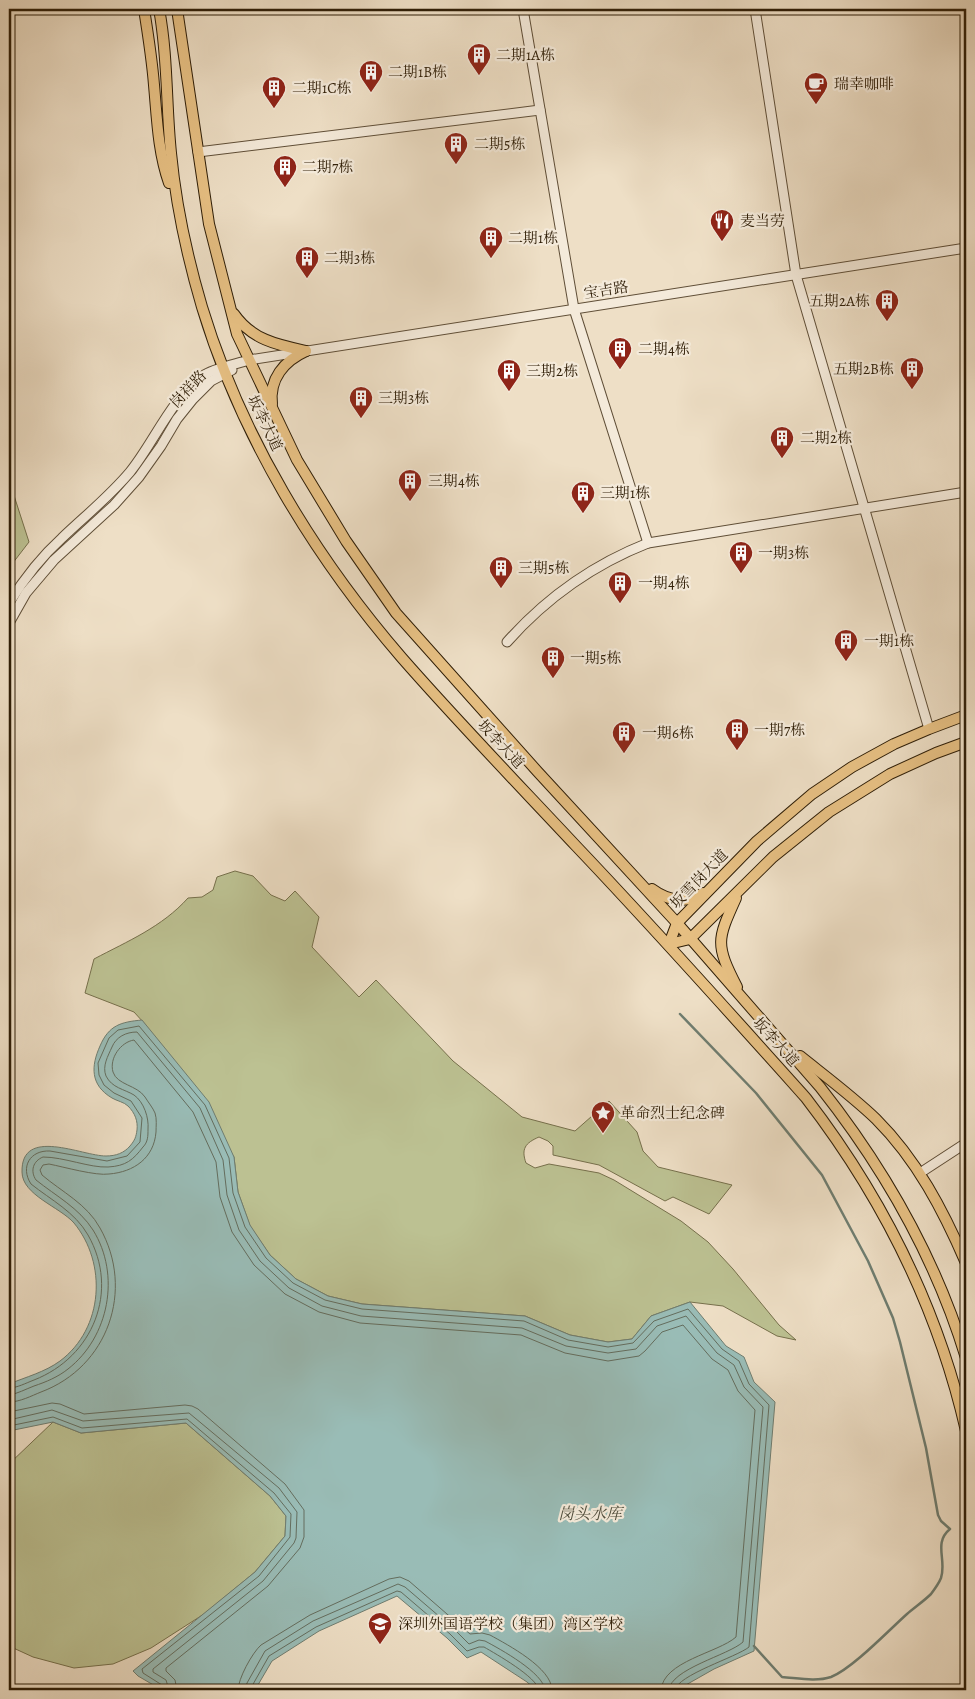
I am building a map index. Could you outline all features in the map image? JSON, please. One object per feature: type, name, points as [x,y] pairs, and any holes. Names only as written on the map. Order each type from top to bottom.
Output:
[{"type":"main road","points":[[144,9],[151,52],[163,161],[176,200]]},
{"type":"main road","name":"坂李大道","points":[[159,9],[165,55],[170,151],[176,200],[181,229],[200,299],[224,371],[264,456],[304,527],[357,601],[400,656],[669,944],[806,1098],[858,1170],[888,1221],[914,1274],[937,1329],[962,1398],[966,1431]]},
{"type":"main road","name":"坂李大道","points":[[177,9],[209,224],[237,334],[297,460],[336,525],[396,613],[677,923],[839,1110],[890,1186],[931,1266],[954,1322],[966,1358]]},
{"type":"main road","points":[[230,305],[243,326],[256,336],[271,343],[306,351]]},
{"type":"main road","points":[[273,410],[271,398],[273,385],[278,374],[290,360],[306,351]]},
{"type":"main road","name":"坂雪岗大道","points":[[669,944],[677,923],[775,825],[819,790],[873,755],[929,729],[966,715]]},
{"type":"main road","points":[[669,944],[690,940],[791,841],[849,798],[912,764],[966,742]]},
{"type":"main road","points":[[633,875],[662,896],[681,900],[699,895],[724,876]]},
{"type":"main road","points":[[739,892],[723,927],[721,949],[725,964],[744,1001]]},
{"type":"main road","points":[[777,1038],[862,1106],[890,1135],[920,1173],[945,1218],[966,1263]]},
{"type":"street","points":[[523,9],[574,309],[648,543]]},
{"type":"street","points":[[755,9],[796,275],[929,729]]},
{"type":"street","points":[[198,152],[540,110]]},
{"type":"street","name":"宝吉路","points":[[250,360],[966,248]]},
{"type":"street","name":"岗祥路","points":[[9,603],[46,553],[100,504],[131,471],[185,392],[204,374],[224,371],[250,360]]},
{"type":"street","name":"岗祥路","points":[[9,623],[26,593],[54,560],[114,505],[139,477],[177,419],[193,399],[224,371]]},
{"type":"street","points":[[506,642],[533,614],[563,589],[612,558],[648,543],[966,492]]},
{"type":"street","points":[[920,1173],[966,1143]]},
{"type":"green space","points":[[9,480],[29,542],[9,568]]},
{"type":"green space","points":[[235,871],[253,876],[271,895],[285,901],[295,891],[319,917],[312,947],[359,997],[376,980],[453,1061],[522,1117],[575,1131],[609,1101],[637,1132],[643,1151],[658,1167],[732,1185],[709,1214],[673,1197],[665,1201],[599,1165],[553,1155],[553,1146],[548,1141],[539,1137],[527,1144],[524,1150],[526,1163],[535,1168],[549,1164],[599,1173],[614,1180],[681,1221],[708,1242],[779,1325],[796,1340],[777,1336],[723,1306],[690,1302],[651,1316],[632,1339],[608,1342],[570,1335],[525,1316],[362,1304],[328,1296],[296,1279],[270,1255],[250,1226],[238,1192],[234,1157],[144,1023],[134,1012],[85,993],[94,959],[156,925],[188,898],[202,897],[213,890],[217,877]]},
{"type":"green space","points":[[53,1422],[81,1433],[186,1423],[270,1496],[286,1516],[285,1536],[255,1572],[204,1614],[151,1648],[113,1664],[74,1668],[33,1657],[9,1646],[9,1464]]},
{"type":"water","name":"岗头水库","points":[[142,1020],[209,1102],[234,1157],[238,1192],[250,1225],[270,1255],[296,1279],[328,1296],[362,1304],[525,1316],[570,1335],[608,1342],[632,1339],[651,1316],[690,1302],[726,1346],[744,1357],[754,1382],[775,1402],[754,1651],[714,1669],[677,1690],[536,1690],[481,1652],[467,1658],[447,1638],[397,1596],[319,1631],[272,1661],[255,1690],[162,1690],[133,1671],[255,1572],[285,1536],[286,1516],[270,1496],[186,1423],[81,1433],[53,1422],[9,1431],[9,1384],[54,1365],[75,1347],[85,1331],[96,1295],[96,1276],[92,1257],[85,1239],[68,1217],[28,1187],[22,1172],[24,1158],[31,1150],[42,1147],[55,1147],[106,1156],[120,1154],[130,1146],[137,1130],[134,1114],[126,1105],[105,1093],[96,1081],[94,1068],[97,1053],[107,1033],[116,1026]]},
{"type":"waterway","points":[[680,1014],[756,1093],[822,1175],[868,1261],[893,1318],[900,1342],[926,1448],[938,1515],[941,1521],[950,1529],[942,1540],[943,1565],[941,1578],[931,1594],[860,1658],[840,1673],[819,1679],[782,1677],[754,1646]]},
{"type":"place","name":"二期1A栋","points":[[479,76]]},
{"type":"place","name":"二期1B栋","points":[[371,93]]},
{"type":"place","name":"瑞幸咖啡","points":[[816,105]]},
{"type":"place","name":"二期1C栋","points":[[274,109]]},
{"type":"place","name":"二期5栋","points":[[456,165]]},
{"type":"place","name":"二期7栋","points":[[285,188]]},
{"type":"place","name":"麦当劳","points":[[722,242]]},
{"type":"place","name":"二期1栋","points":[[491,259]]},
{"type":"place","name":"二期3栋","points":[[307,279]]},
{"type":"place","name":"五期2A栋","points":[[887,322]]},
{"type":"place","name":"二期4栋","points":[[620,370]]},
{"type":"place","name":"五期2B栋","points":[[912,390]]},
{"type":"place","name":"三期2栋","points":[[509,392]]},
{"type":"place","name":"三期3栋","points":[[361,419]]},
{"type":"place","name":"二期2栋","points":[[782,459]]},
{"type":"place","name":"三期4栋","points":[[410,502]]},
{"type":"place","name":"三期1栋","points":[[583,514]]},
{"type":"place","name":"一期3栋","points":[[741,574]]},
{"type":"place","name":"三期5栋","points":[[501,589]]},
{"type":"place","name":"一期4栋","points":[[620,604]]},
{"type":"place","name":"一期1栋","points":[[846,662]]},
{"type":"place","name":"一期5栋","points":[[553,679]]},
{"type":"place","name":"一期7栋","points":[[737,751]]},
{"type":"place","name":"一期6栋","points":[[624,754]]},
{"type":"place","name":"革命烈士纪念碑","points":[[603,1134]]},
{"type":"place","name":"深圳外国语学校（集团）湾区学校","points":[[380,1645]]}]
